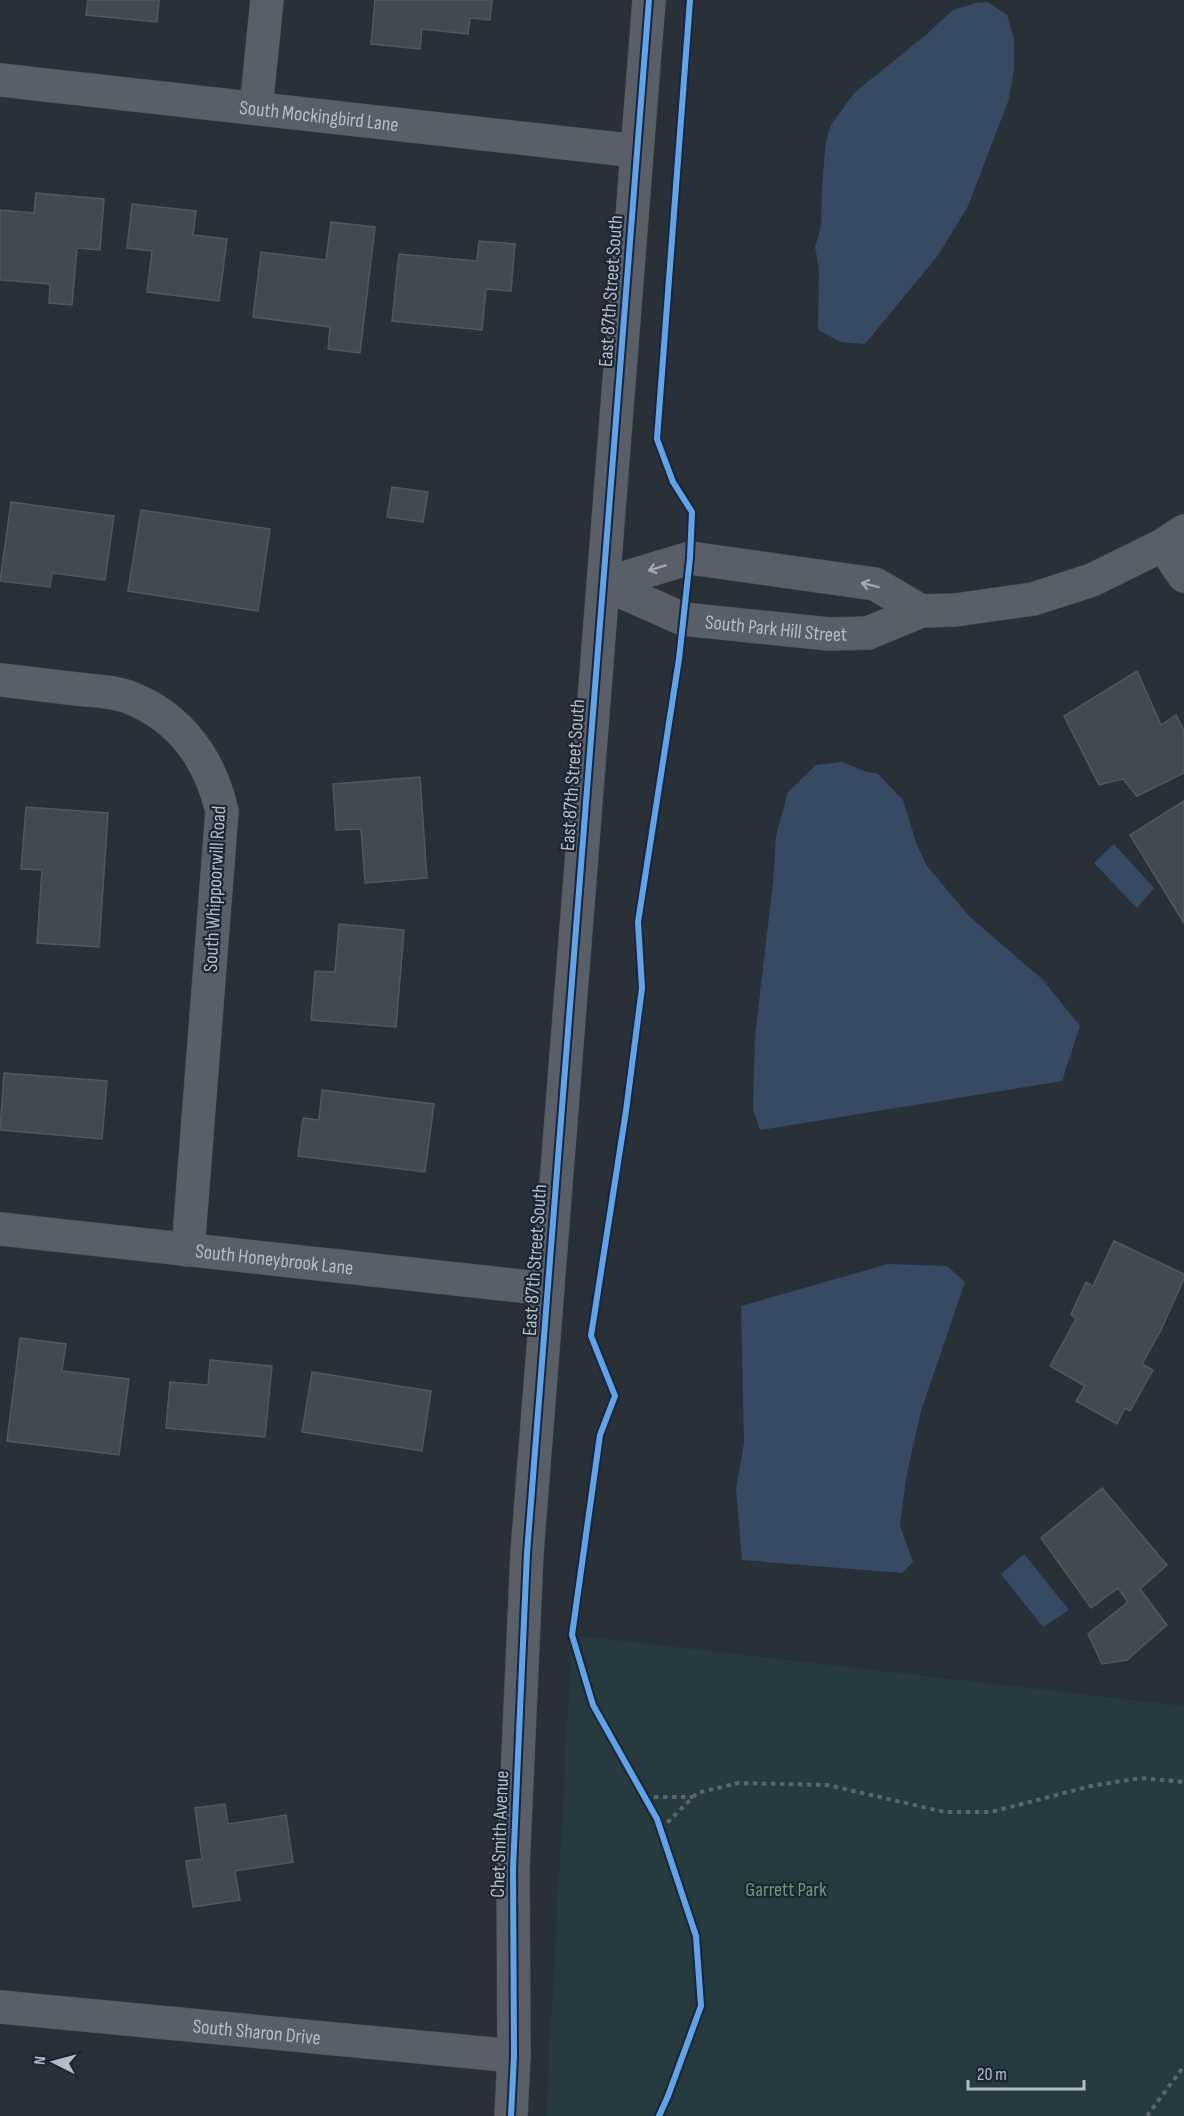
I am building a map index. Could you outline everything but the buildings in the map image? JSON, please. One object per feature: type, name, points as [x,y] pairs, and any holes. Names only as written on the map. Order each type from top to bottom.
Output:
[{"type":"street","points":[[256,108],[267,0]]},
{"type":"street","name":"East 87th Street South","points":[[528,1553],[649,0]]},
{"type":"street","name":"South Mockingbird Lane","points":[[0,80],[638,151]]},
{"type":"street","points":[[1174,538],[1184,576]]},
{"type":"street","name":"South Park Hill Street","points":[[603,585],[683,620],[830,634],[868,633],[921,611],[955,610],[1033,599],[1092,580],[1174,538]]},
{"type":"street","points":[[603,585],[690,558],[875,584],[921,611]]},
{"type":"street","name":"South Whippoorwill Road","points":[[0,680],[111,692],[131,698],[151,708],[170,720],[185,734],[204,761],[218,790],[222,811],[188,1250]]},
{"type":"street","name":"South Honeybrook Lane","points":[[0,1229],[548,1289]]},
{"type":"street","name":"Chet Smith Avenue","points":[[512,2116],[513,1869],[528,1553]]},
{"type":"street","name":"South Sharon Drive","points":[[0,2007],[514,2056]]},
{"type":"path","points":[[661,1829],[697,1793],[738,1783],[827,1785],[945,1812],[991,1812],[1091,1786],[1140,1778],[1184,1782]]},
{"type":"path","points":[[639,1787],[649,1805]]},
{"type":"path","points":[[645,1797],[694,1797]]},
{"type":"path","points":[[657,1819],[664,1840]]},
{"type":"path","points":[[1147,2116],[1184,2066]]},
{"type":"green space","name":"Garrett Park","points":[[572,1635],[1184,1706],[1184,2116],[546,2116]]},
{"type":"water","points":[[988,2],[1007,15],[1014,38],[1014,68],[1009,99],[968,206],[939,254],[865,344],[841,342],[818,330],[819,268],[815,247],[821,227],[826,141],[831,125],[854,93],[953,10]]},
{"type":"water","points":[[842,762],[878,774],[903,800],[917,845],[927,866],[969,916],[1042,979],[1080,1026],[1062,1081],[760,1130],[753,1109],[755,1037],[776,836],[788,792],[816,765]]},
{"type":"water","points":[[1114,844],[1154,888],[1137,908],[1094,863]]},
{"type":"water","points":[[888,1264],[947,1266],[965,1282],[921,1411],[906,1478],[900,1526],[913,1562],[902,1573],[742,1560],[736,1489],[744,1443],[741,1306]]},
{"type":"water","points":[[1024,1554],[1069,1610],[1043,1627],[1001,1574]]},
{"type":"cycle path","points":[[511,2116],[514,2056],[513,1869],[527,1553],[649,0]]},
{"type":"cycle path","points":[[659,2116],[701,2006],[696,1936],[657,1819],[593,1705],[572,1635],[600,1435],[615,1396],[591,1336],[626,1111],[642,988],[638,922],[679,659],[690,558],[692,512],[673,482],[657,439],[690,0]]}]
